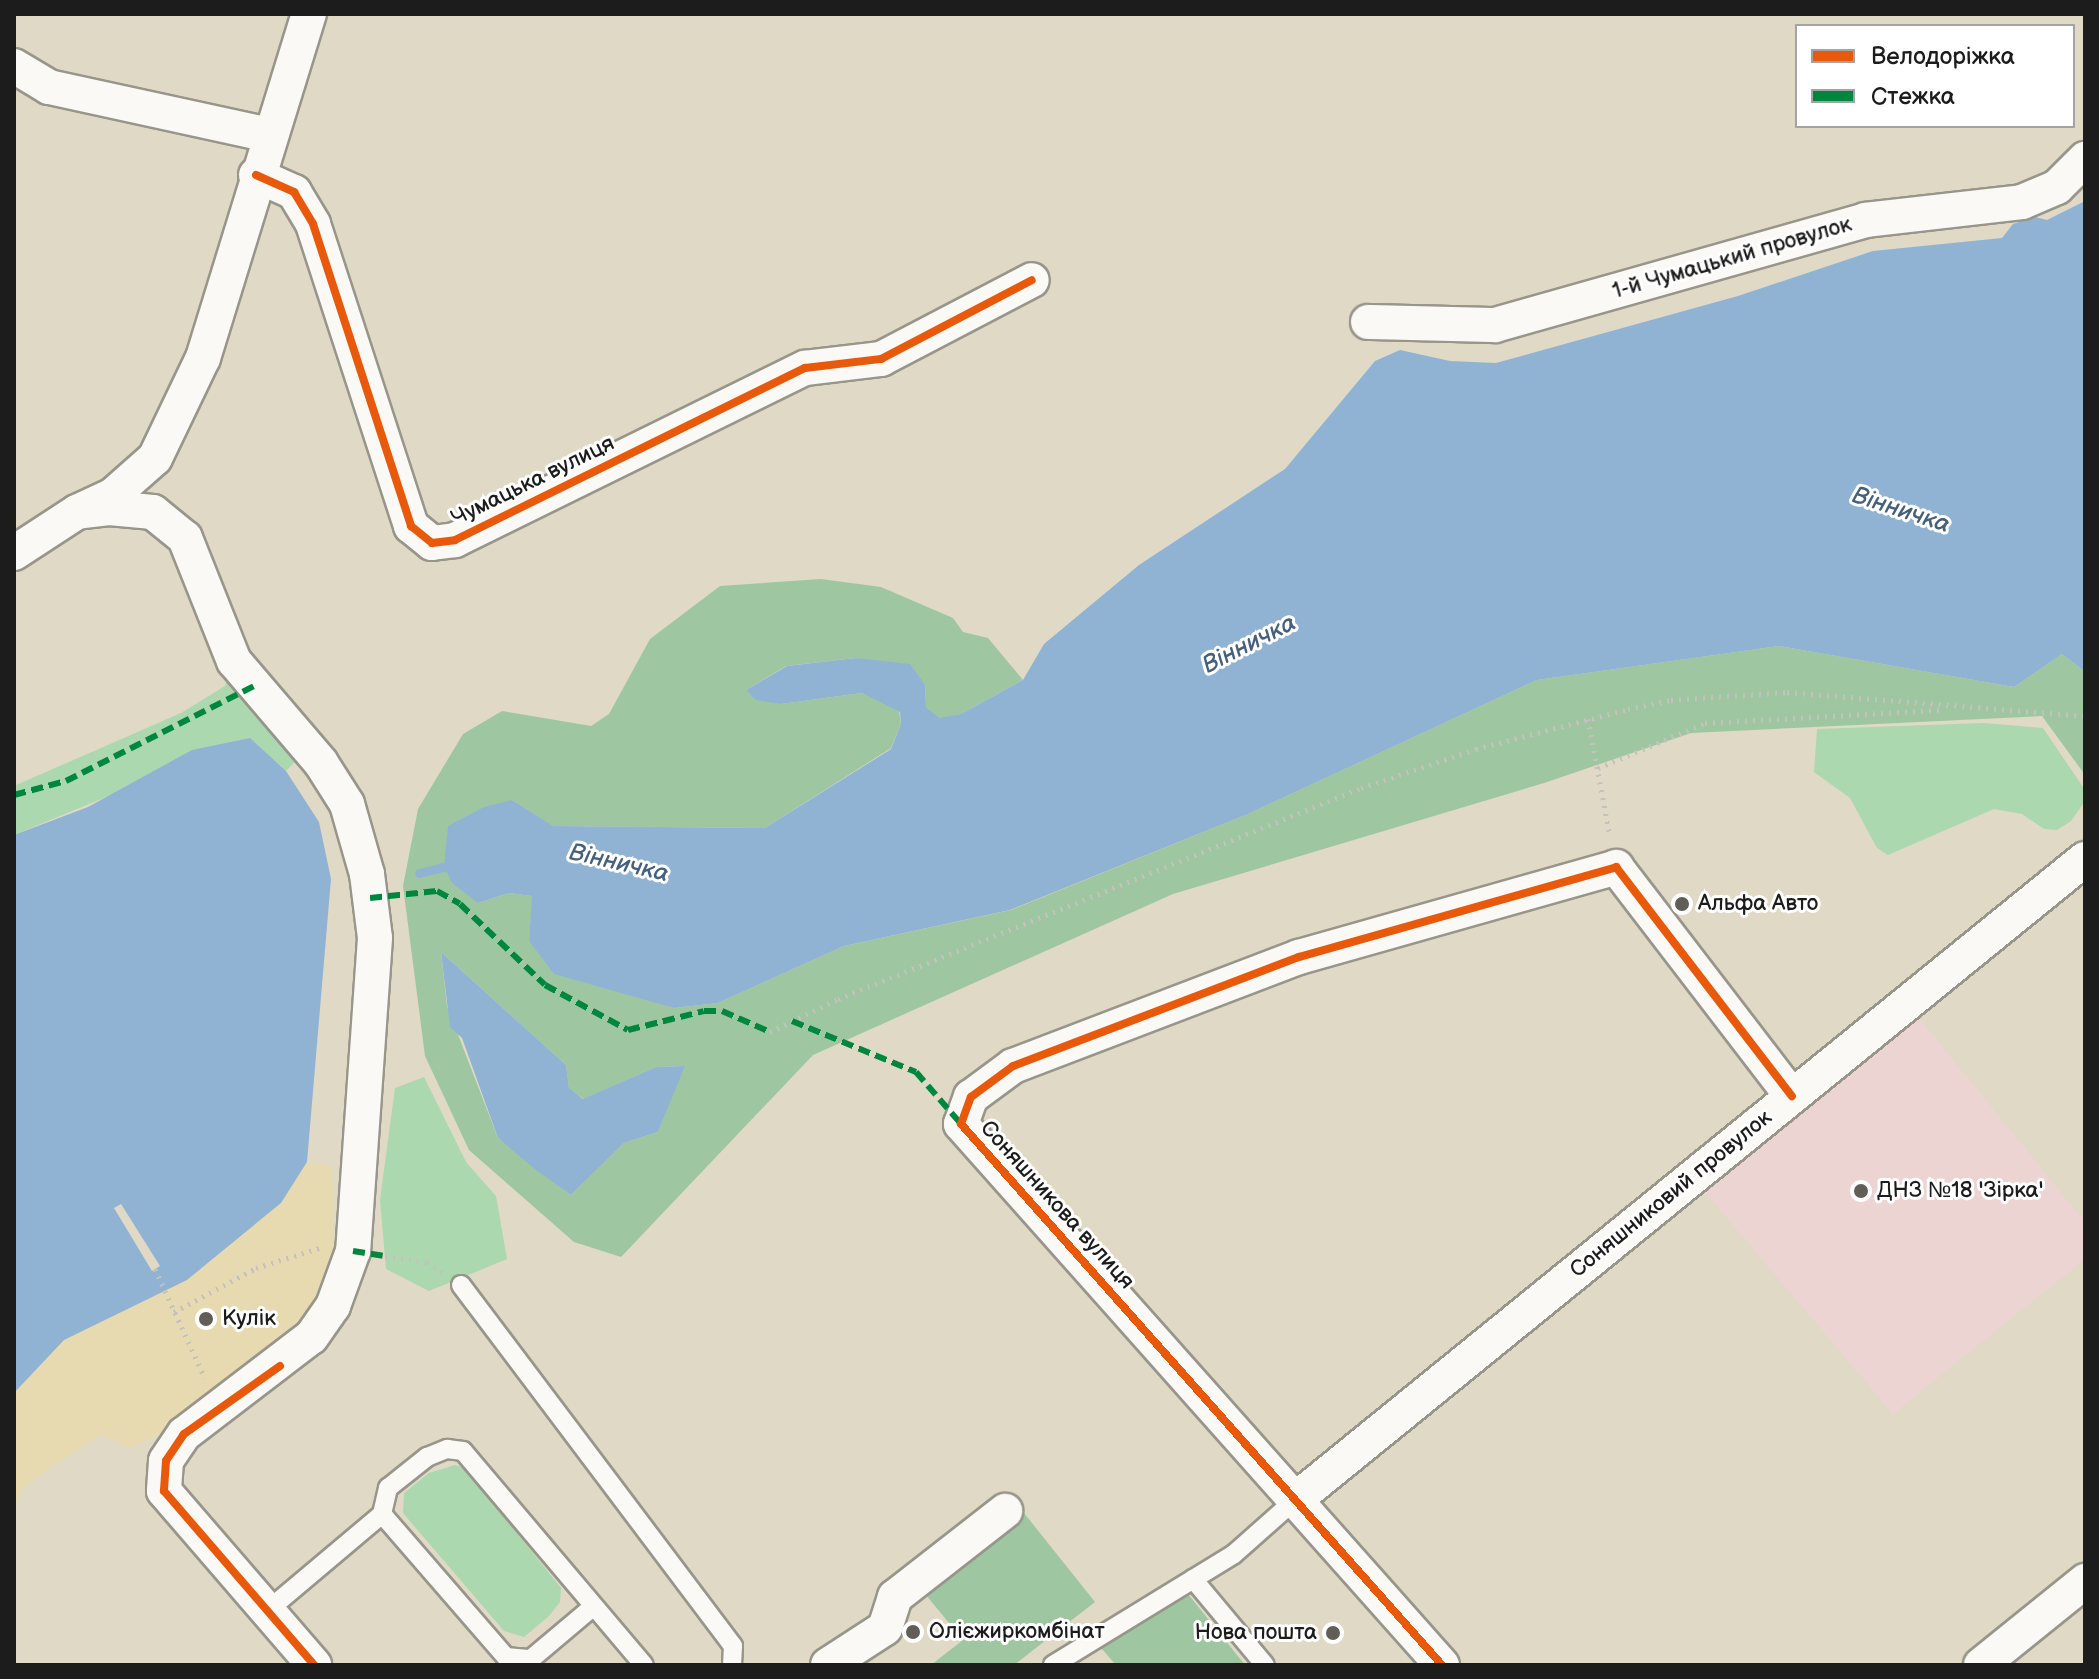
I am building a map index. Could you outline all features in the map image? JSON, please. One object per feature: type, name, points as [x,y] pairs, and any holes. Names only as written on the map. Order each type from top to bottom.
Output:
[{"type":"street","points":[[14,553],[77,512],[112,496],[155,458],[203,358],[256,175],[309,14]]},
{"type":"street","points":[[14,66],[49,87],[269,135]]},
{"type":"street","name":"1-й Чумацький провулок","points":[[1368,322],[1495,325],[1865,220],[2022,202],[2057,187],[2085,159]]},
{"type":"street","name":"Чумацька вулиця","points":[[256,175],[294,192],[313,224],[411,526],[432,543],[455,540],[805,368],[859,366],[881,359],[1032,280]]},
{"type":"street","points":[[77,512],[109,508],[153,512],[185,538],[234,661],[321,763],[347,804],[367,874],[375,938],[370,1249],[311,1337],[280,1366],[184,1434],[166,1461],[164,1491],[314,1665]]},
{"type":"street","name":"Соняшниковий провулок","points":[[1295,1500],[2085,859]]},
{"type":"street","points":[[1616,867],[1792,1096]]},
{"type":"street","name":"Соняшникова вулиця","points":[[1442,1665],[961,1124],[971,1097],[1013,1066],[1299,957],[1616,867]]},
{"type":"street","points":[[828,1665],[885,1628],[895,1597],[1005,1511]]},
{"type":"street","points":[[1981,1665],[2085,1581]]},
{"type":"lane","points":[[461,1285],[733,1646],[732,1665]]},
{"type":"lane","points":[[267,1611],[382,1514],[388,1488],[427,1457],[447,1449],[463,1451],[644,1665]]},
{"type":"lane","points":[[1053,1665],[1234,1554],[1295,1500]]},
{"type":"lane","points":[[382,1514],[506,1657],[531,1659],[594,1606]]},
{"type":"lane","points":[[1193,1579],[1265,1665]]},
{"type":"path","points":[[770,1032],[838,999],[1361,788],[1476,749],[1588,719],[1671,700],[1739,693],[1833,695],[1954,709],[2085,716]]},
{"type":"path","points":[[1598,768],[1705,723],[1759,716],[1954,709]]},
{"type":"path","points":[[1588,719],[1616,867]]},
{"type":"path","points":[[174,1312],[256,1268],[312,1248],[370,1249],[427,1262],[461,1285]]},
{"type":"path","points":[[155,1269],[219,1408]]},
{"type":"shaded area","points":[[1907,1003],[2085,1222],[2085,1259],[1893,1414],[1692,1177]]},
{"type":"green space","points":[[821,579],[881,587],[953,618],[963,632],[988,638],[1023,680],[961,714],[939,719],[926,707],[925,685],[856,658],[786,666],[746,690],[781,704],[862,693],[880,698],[899,711],[901,724],[891,748],[765,828],[552,826],[512,800],[478,903],[509,893],[533,896],[529,941],[617,990],[674,1008],[718,1003],[844,946],[1011,910],[1248,814],[1537,680],[1779,646],[2014,687],[2062,654],[2085,672],[2085,775],[2042,716],[1691,733],[1544,783],[1173,894],[813,1055],[621,1257],[574,1242],[469,1150],[425,1056],[403,886],[418,809],[463,734],[502,711],[591,726],[609,714],[650,639],[720,586]],"holes":[[[441,952],[566,1065],[569,1089],[584,1099],[656,1067],[684,1066],[658,1132],[624,1143],[571,1195],[498,1138],[447,1006]]]},
{"type":"green space","points":[[234,661],[308,748],[286,771],[249,738],[14,835],[14,786],[181,713],[225,686]]},
{"type":"green space","points":[[1984,723],[2043,728],[2085,790],[2085,801],[2071,821],[2057,830],[2044,829],[2022,814],[1994,809],[1888,855],[1877,848],[1850,798],[1814,772],[1817,729]]},
{"type":"green space","points":[[424,1077],[466,1162],[496,1196],[507,1259],[429,1291],[386,1269],[380,1200],[395,1088]]},
{"type":"green space","points":[[455,1465],[465,1468],[561,1588],[560,1602],[524,1637],[504,1631],[403,1513],[404,1493],[429,1473]]},
{"type":"green space","points":[[1020,1508],[1095,1602],[1014,1665],[931,1665],[963,1640],[921,1589]]},
{"type":"green space","points":[[1188,1594],[1245,1665],[1116,1665],[1101,1648]]},
{"type":"sand","name":"Кулік","points":[[307,1162],[332,1166],[334,1244],[323,1299],[274,1357],[176,1428],[130,1448],[100,1434],[23,1487],[14,1510],[14,1393],[63,1340],[187,1280],[281,1203]]},
{"type":"water","points":[[2085,201],[2085,672],[2062,654],[2014,687],[1779,646],[1537,680],[1248,814],[1010,910],[844,946],[718,1003],[674,1008],[554,974],[529,941],[532,896],[509,893],[478,903],[452,883],[444,866],[448,826],[484,807],[512,800],[553,826],[765,828],[891,749],[901,724],[900,712],[862,693],[781,704],[756,700],[746,690],[787,666],[856,658],[910,664],[925,685],[926,707],[939,718],[961,714],[1023,680],[1044,644],[1139,565],[1285,469],[1375,361],[1400,350],[1450,361],[1496,363],[1738,296],[1873,251],[2002,238],[2013,224],[2035,217],[2047,220]]},
{"type":"water","points":[[250,738],[286,771],[319,822],[331,879],[307,1162],[281,1203],[187,1280],[64,1340],[14,1393],[14,835],[88,807],[192,750]]},
{"type":"water","points":[[441,952],[566,1065],[569,1088],[583,1099],[656,1067],[685,1066],[658,1132],[624,1143],[571,1195],[536,1170],[498,1138],[462,1038],[450,1027]]},
{"type":"pier","points":[[121,1204],[160,1266],[152,1271],[114,1208]]},
{"type":"waterway","name":"Вінничка","points":[[419,873],[454,864]]},
{"type":"marked path","points":[[14,795],[66,781],[254,686]]},
{"type":"marked path","points":[[370,898],[437,891],[460,904],[545,985],[628,1030],[704,1011],[722,1011],[770,1032]]},
{"type":"marked path","points":[[792,1021],[916,1072],[961,1124]]},
{"type":"marked path","points":[[353,1251],[385,1256]]},
{"type":"cycle path","points":[[256,175],[294,192],[313,224],[411,526],[432,543],[455,540],[805,368],[881,359],[1032,280]]},
{"type":"cycle path","points":[[1442,1665],[961,1124],[971,1097],[1013,1066],[1299,957],[1616,867],[1792,1096]]},
{"type":"cycle path","points":[[280,1366],[184,1434],[166,1461],[164,1491],[314,1665]]},
{"type":"place","name":"Альфа Авто","points":[[1682,904]]},
{"type":"place","name":"ДНЗ №18 'Зірка'","points":[[1861,1191]]},
{"type":"place","name":"Кулік","points":[[206,1319]]},
{"type":"place","name":"Олієжиркомбінат","points":[[913,1632]]},
{"type":"place","name":"Нова пошта","points":[[1333,1633]]}]
